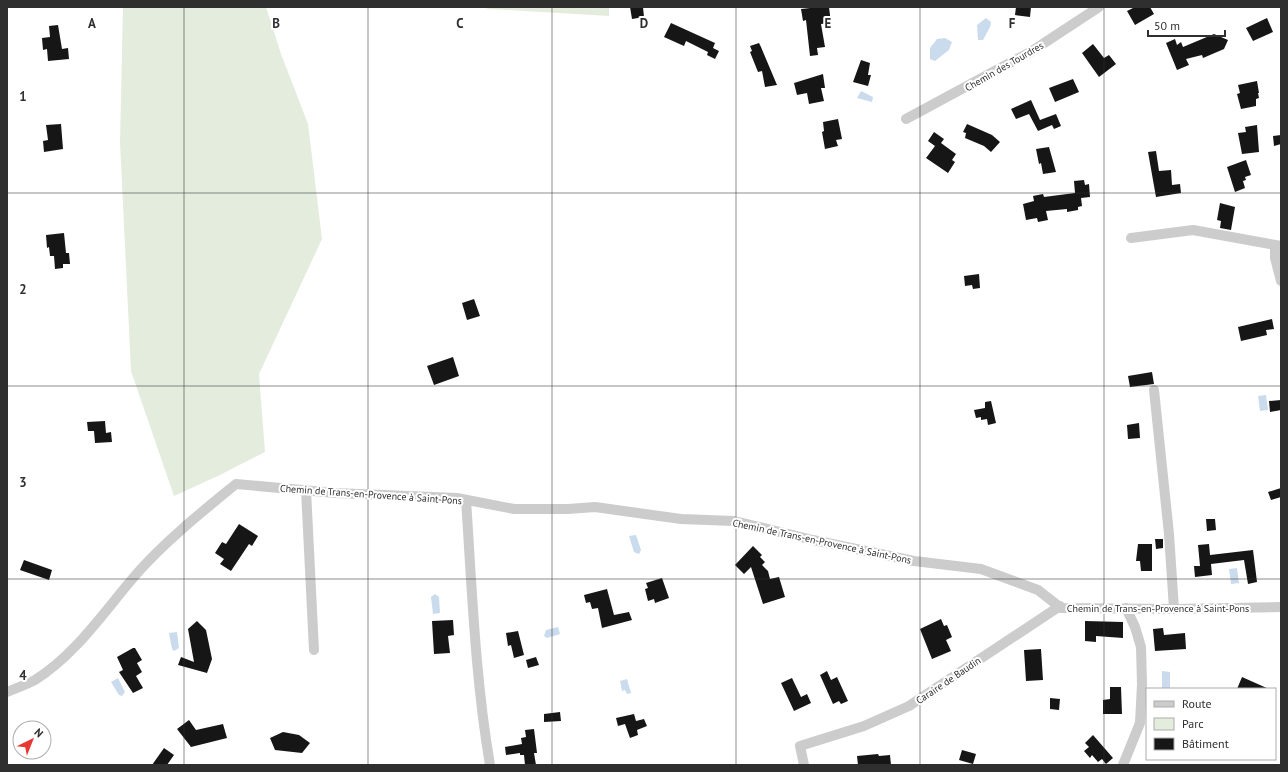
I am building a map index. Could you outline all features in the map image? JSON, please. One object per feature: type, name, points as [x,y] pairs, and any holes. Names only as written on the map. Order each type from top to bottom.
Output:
[{"type":"street","name":"Chemin des Tourdres","points":[[906,119],[1032,51],[1099,7]]},
{"type":"street","points":[[1131,238],[1193,230],[1278,246],[1275,258],[1281,281]]},
{"type":"street","points":[[1154,390],[1170,540],[1174,609]]},
{"type":"street","name":"Chemin de Trans-en-Provence à Saint-Pons","points":[[7,692],[35,680],[58,662],[89,632],[140,570],[161,548],[236,484],[466,500],[514,509],[568,509],[595,506],[681,519],[734,521],[813,540],[914,561],[981,569],[1038,590],[1060,606],[1174,609],[1281,607]]},
{"type":"street","points":[[306,490],[314,650]]},
{"type":"street","points":[[466,500],[474,611],[476,664],[481,713],[490,765]]},
{"type":"street","name":"Caraire de Baudin","points":[[804,765],[800,746],[864,726],[909,706],[1060,606]]},
{"type":"street","points":[[1123,765],[1140,723],[1142,684],[1141,646],[1135,627],[1126,608]]},
{"type":"green space","points":[[123,7],[266,7],[281,54],[308,124],[322,239],[259,374],[265,452],[174,496],[131,371],[120,142]]},
{"type":"green space","points":[[479,7],[609,7],[609,16],[490,9]]},
{"type":"water","points":[[986,18],[991,22],[990,27],[983,40],[978,40],[977,25]]},
{"type":"water","points":[[945,38],[952,42],[949,50],[935,61],[930,59],[930,48],[937,39]]},
{"type":"water","points":[[861,91],[873,97],[872,102],[857,98]]},
{"type":"water","points":[[1266,395],[1268,410],[1260,411],[1258,396]]},
{"type":"water","points":[[636,535],[641,550],[639,554],[634,552],[629,536]]},
{"type":"water","points":[[1237,568],[1239,583],[1231,584],[1229,569]]},
{"type":"water","points":[[435,594],[439,597],[440,613],[433,614],[431,597]]},
{"type":"water","points":[[558,627],[560,634],[547,638],[544,636],[546,630]]},
{"type":"water","points":[[177,632],[179,648],[174,651],[172,649],[169,633]]},
{"type":"water","points":[[1162,671],[1170,672],[1170,688],[1162,688]]},
{"type":"water","points":[[118,678],[125,692],[122,696],[119,695],[111,682]]},
{"type":"water","points":[[627,679],[631,693],[627,694],[625,690],[622,691],[620,681]]},
{"type":"building","points":[[630,7],[643,7],[644,17],[632,19]]},
{"type":"building","points":[[829,7],[831,23],[821,24],[825,47],[817,48],[818,55],[810,56],[806,20],[803,21],[801,9]]},
{"type":"building","points":[[1016,7],[1031,7],[1030,17],[1015,15]]},
{"type":"building","points":[[1135,7],[1150,7],[1154,14],[1135,25],[1127,11]]},
{"type":"building","points":[[1267,18],[1273,32],[1253,41],[1246,28]]},
{"type":"building","points":[[671,23],[715,43],[713,48],[719,51],[715,59],[707,55],[708,52],[686,41],[684,46],[664,37]]},
{"type":"building","points":[[58,25],[62,49],[68,48],[69,59],[48,61],[47,49],[43,50],[42,38],[50,37],[49,26]]},
{"type":"building","points":[[1214,34],[1228,40],[1224,49],[1203,58],[1202,55],[1186,59],[1189,65],[1177,70],[1166,43],[1175,39],[1177,45],[1181,42],[1183,47]]},
{"type":"building","points":[[759,43],[777,85],[765,87],[762,71],[758,72],[750,52],[752,51],[750,46]]},
{"type":"building","points":[[1093,44],[1104,58],[1109,55],[1116,64],[1099,77],[1082,53]]},
{"type":"building","points":[[861,60],[870,63],[868,75],[871,75],[868,86],[853,82]]},
{"type":"building","points":[[823,74],[825,88],[821,88],[824,101],[809,104],[807,93],[797,95],[794,83]]},
{"type":"building","points":[[1073,79],[1079,92],[1055,102],[1049,88]]},
{"type":"building","points":[[1257,81],[1259,98],[1256,99],[1256,106],[1241,109],[1237,94],[1240,93],[1238,85]]},
{"type":"building","points":[[1031,100],[1040,120],[1056,114],[1061,126],[1054,129],[1052,125],[1038,131],[1029,114],[1016,119],[1011,109]]},
{"type":"building","points":[[838,119],[842,139],[836,140],[838,146],[825,149],[822,132],[824,131],[823,122]]},
{"type":"building","points":[[61,124],[63,149],[44,152],[43,141],[48,140],[46,125]]},
{"type":"building","points":[[967,124],[992,135],[1000,142],[991,152],[984,146],[965,138],[966,133],[963,132]]},
{"type":"building","points":[[1257,125],[1259,152],[1242,154],[1238,133],[1246,132],[1245,127]]},
{"type":"building","points":[[934,132],[944,139],[941,143],[956,154],[952,160],[955,162],[948,173],[926,158],[935,146],[928,141]]},
{"type":"building","points":[[1281,135],[1281,144],[1274,146],[1273,136]]},
{"type":"building","points":[[1049,147],[1056,172],[1043,174],[1036,149]]},
{"type":"building","points":[[1156,151],[1159,171],[1171,170],[1172,185],[1180,184],[1181,193],[1156,197],[1148,152]]},
{"type":"building","points":[[1246,160],[1251,175],[1245,177],[1246,180],[1243,181],[1245,188],[1235,192],[1227,167]]},
{"type":"building","points":[[1084,180],[1085,185],[1089,184],[1090,197],[1081,198],[1082,206],[1078,207],[1078,210],[1067,212],[1067,209],[1046,211],[1048,220],[1038,222],[1037,218],[1026,220],[1023,204],[1034,201],[1033,196],[1043,194],[1044,197],[1075,193],[1074,181]]},
{"type":"building","points":[[1220,203],[1235,207],[1231,230],[1220,228],[1221,221],[1217,220]]},
{"type":"building","points":[[64,233],[66,253],[69,253],[70,264],[63,264],[63,268],[55,269],[54,256],[50,256],[49,247],[47,248],[46,235]]},
{"type":"building","points":[[979,274],[980,288],[973,289],[972,285],[965,286],[964,276]]},
{"type":"building","points":[[474,299],[480,316],[467,320],[462,303]]},
{"type":"building","points":[[1272,319],[1274,329],[1266,330],[1267,335],[1241,341],[1238,327]]},
{"type":"building","points":[[453,357],[459,376],[434,385],[427,366]]},
{"type":"building","points":[[1152,372],[1154,384],[1130,387],[1128,376]]},
{"type":"building","points":[[1281,400],[1281,410],[1270,412],[1269,401]]},
{"type":"building","points":[[991,401],[996,423],[988,425],[987,419],[981,420],[981,417],[976,418],[974,410],[985,408],[985,402]]},
{"type":"building","points":[[105,421],[106,433],[111,432],[112,442],[95,443],[94,431],[88,431],[87,422]]},
{"type":"building","points":[[1139,423],[1140,438],[1128,439],[1127,425]]},
{"type":"building","points":[[1281,488],[1281,497],[1271,500],[1268,492]]},
{"type":"building","points":[[1206,519],[1215,519],[1216,530],[1207,531]]},
{"type":"building","points":[[239,524],[258,536],[252,546],[249,544],[231,571],[220,564],[224,559],[215,553],[222,542],[226,544]]},
{"type":"building","points":[[1155,539],[1163,539],[1163,548],[1156,549]]},
{"type":"building","points":[[1138,544],[1152,544],[1152,571],[1141,571],[1140,561],[1136,561]]},
{"type":"building","points":[[1209,544],[1210,555],[1253,550],[1257,582],[1248,584],[1244,560],[1211,564],[1212,575],[1195,577],[1194,566],[1200,566],[1198,545]]},
{"type":"building","points":[[753,546],[762,555],[760,557],[765,562],[762,565],[768,571],[770,579],[779,577],[785,597],[763,604],[751,567],[744,574],[735,565]]},
{"type":"building","points":[[24,560],[52,570],[49,580],[20,570]]},
{"type":"building","points":[[662,578],[669,598],[655,603],[654,599],[648,601],[645,589],[648,588],[646,583]]},
{"type":"building","points":[[607,589],[614,615],[629,612],[632,620],[602,628],[598,608],[592,609],[590,602],[586,603],[584,595]]},
{"type":"building","points":[[941,619],[944,626],[947,625],[952,637],[946,640],[951,651],[932,659],[920,629]]},
{"type":"building","points":[[453,620],[454,635],[448,636],[450,653],[434,654],[432,621]]},
{"type":"building","points":[[197,621],[206,630],[212,659],[207,673],[178,665],[181,657],[194,662],[188,629]]},
{"type":"building","points":[[1085,621],[1123,622],[1123,638],[1096,636],[1096,642],[1085,641]]},
{"type":"building","points":[[1163,628],[1164,635],[1185,633],[1186,649],[1155,651],[1153,629]]},
{"type":"building","points":[[518,631],[524,655],[514,658],[511,645],[508,646],[506,633]]},
{"type":"building","points":[[135,648],[142,660],[137,663],[142,672],[136,676],[143,688],[133,693],[119,672],[123,670],[117,657]]},
{"type":"building","points":[[1041,649],[1043,680],[1026,681],[1024,650]]},
{"type":"building","points":[[536,657],[539,665],[528,668],[526,660]]},
{"type":"building","points":[[827,671],[831,680],[837,677],[848,701],[841,704],[839,701],[833,704],[820,675]]},
{"type":"building","points":[[1242,677],[1267,688],[1237,688]]},
{"type":"building","points":[[792,678],[801,697],[807,694],[811,703],[794,711],[781,683]]},
{"type":"building","points":[[1110,687],[1121,687],[1122,714],[1103,714],[1103,700],[1110,699]]},
{"type":"building","points":[[1050,698],[1060,699],[1059,710],[1050,709]]},
{"type":"building","points":[[560,712],[561,721],[544,722],[544,714]]},
{"type":"building","points":[[634,714],[636,721],[644,719],[647,726],[637,730],[638,735],[630,738],[625,724],[618,726],[616,718]]},
{"type":"building","points":[[189,720],[196,730],[223,724],[227,738],[191,747],[177,729]]},
{"type":"building","points":[[534,729],[537,753],[534,753],[536,765],[525,765],[524,755],[520,755],[520,753],[506,755],[505,747],[522,744],[521,738],[526,737],[525,730]]},
{"type":"building","points":[[283,732],[299,735],[310,743],[302,753],[275,750],[270,738]]},
{"type":"building","points":[[1093,735],[1113,758],[1106,764],[1102,759],[1098,762],[1092,755],[1090,758],[1084,751],[1089,747],[1085,743]]},
{"type":"building","points":[[164,748],[174,755],[167,765],[152,765]]},
{"type":"building","points":[[962,750],[976,754],[973,764],[959,760]]},
{"type":"building","points":[[878,754],[879,756],[890,755],[891,765],[858,765],[857,756]]}]
